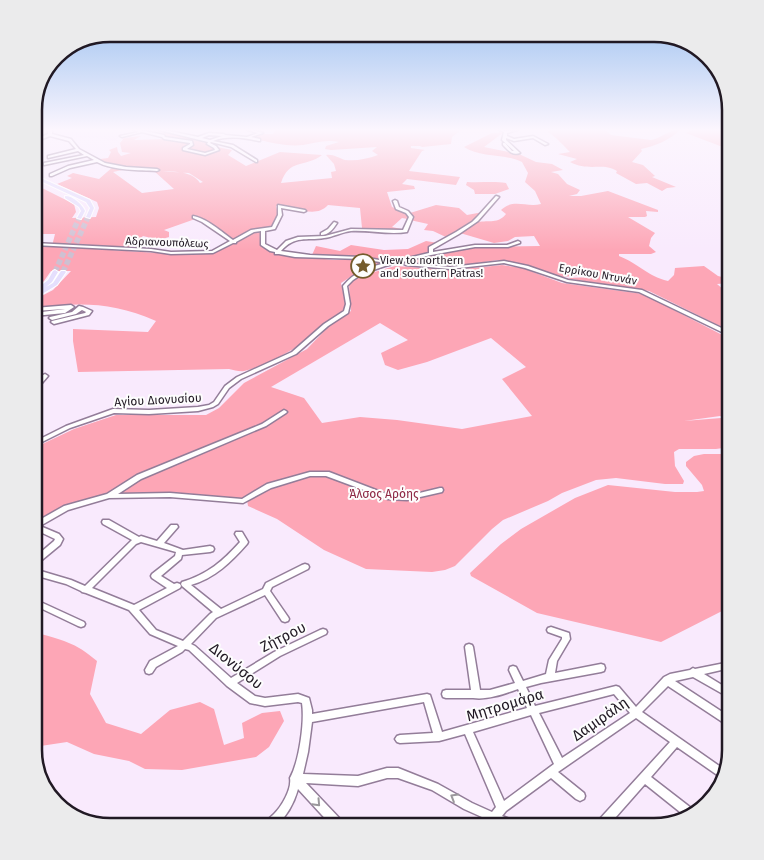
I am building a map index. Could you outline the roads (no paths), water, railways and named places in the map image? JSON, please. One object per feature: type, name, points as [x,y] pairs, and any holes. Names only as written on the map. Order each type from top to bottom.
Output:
[{"type":"main road","points":[[43,180],[88,201],[92,208],[88,217]]},
{"type":"main road","points":[[43,185],[78,202],[83,208],[79,218]]},
{"type":"main road","points":[[43,286],[50,281],[55,272]]},
{"type":"main road","points":[[43,292],[55,284],[63,272]]},
{"type":"street","points":[[51,175],[63,170]]},
{"type":"street","name":"Αγίου Διονυσίου","points":[[42,440],[68,427],[113,411],[166,411],[198,409],[213,405],[227,387],[239,378],[294,353],[326,325],[346,312],[348,308],[345,286],[351,278],[369,269],[430,254],[431,248],[473,224],[498,197]]},
{"type":"street","points":[[312,236],[322,237],[356,230],[392,233],[405,231],[411,217],[407,212],[397,208],[396,200]]},
{"type":"street","name":"Αδριανουπόλεως","points":[[43,245],[177,253],[216,252],[253,231],[275,228],[280,215],[279,206],[304,211]]},
{"type":"street","points":[[194,218],[205,222],[234,242]]},
{"type":"street","points":[[262,230],[263,245],[277,253],[283,245],[292,239],[328,232],[335,223]]},
{"type":"street","points":[[430,254],[475,246],[508,246],[518,242]]},
{"type":"street","name":"Ερρίκου Ντυνάν","points":[[277,253],[335,259],[360,258],[445,268],[497,262],[514,264],[567,281],[646,293],[722,330]]},
{"type":"street","points":[[43,315],[65,311],[71,307]]},
{"type":"street","points":[[43,309],[71,307],[89,311],[86,314],[53,320]]},
{"type":"street","points":[[53,320],[81,308]]},
{"type":"street","points":[[110,496],[139,477],[264,426],[284,412]]},
{"type":"street","points":[[42,521],[66,508],[110,496],[170,495],[243,501],[269,486],[310,474],[327,474],[388,497],[407,498],[440,490]]},
{"type":"street","points":[[106,522],[137,539],[147,539],[160,543],[178,549],[180,553]]},
{"type":"street","points":[[160,543],[174,528]]},
{"type":"street","points":[[42,530],[59,539],[42,555]]},
{"type":"street","points":[[134,610],[174,588],[204,578],[215,571],[244,542],[238,534]]},
{"type":"street","points":[[86,590],[137,539]]},
{"type":"street","points":[[174,588],[155,576],[180,553],[210,549]]},
{"type":"street","points":[[149,670],[154,664],[175,653],[207,621],[266,592],[269,585],[305,567]]},
{"type":"street","name":"Διονύσου","points":[[42,574],[62,580],[134,610],[153,632],[185,644],[201,655],[230,683],[256,701],[302,699],[307,703],[308,719]]},
{"type":"street","points":[[185,584],[220,613]]},
{"type":"street","points":[[266,592],[285,619]]},
{"type":"street","points":[[42,606],[81,624]]},
{"type":"street","points":[[550,677],[553,660],[566,639],[566,635],[551,630]]},
{"type":"street","name":"Ζήτρου","points":[[230,683],[277,654],[323,632]]},
{"type":"street","points":[[470,647],[476,695]]},
{"type":"street","name":"Δαμιράλη","points":[[494,817],[502,808],[560,765],[636,713],[667,680],[675,676],[722,667]]},
{"type":"street","points":[[446,694],[476,695],[495,693],[550,677],[602,668]]},
{"type":"street","points":[[513,670],[560,765]]},
{"type":"street","points":[[693,672],[722,689]]},
{"type":"street","points":[[667,680],[722,717]]},
{"type":"street","name":"Μητρομάρα","points":[[400,739],[439,737],[616,690],[636,713]]},
{"type":"street","points":[[275,818],[286,806],[295,778],[308,719],[427,698],[439,737]]},
{"type":"street","points":[[636,713],[718,771]]},
{"type":"street","points":[[468,730],[502,808]]},
{"type":"street","points":[[608,818],[676,742]]},
{"type":"street","points":[[551,772],[580,796]]},
{"type":"street","points":[[295,778],[358,781],[387,773],[398,773],[435,787],[468,806],[494,817]]},
{"type":"street","points":[[295,778],[332,818]]},
{"type":"street","points":[[644,778],[684,810]]},
{"type":"tunnel","points":[[63,272],[88,217]]},
{"type":"tunnel","points":[[55,272],[79,218]]},
{"type":"place","name":"View to northern and southern Patras!","points":[[363,266]]},
{"type":"park label","name":"Άλσος Αρόης","points":[[384,494]]}]
